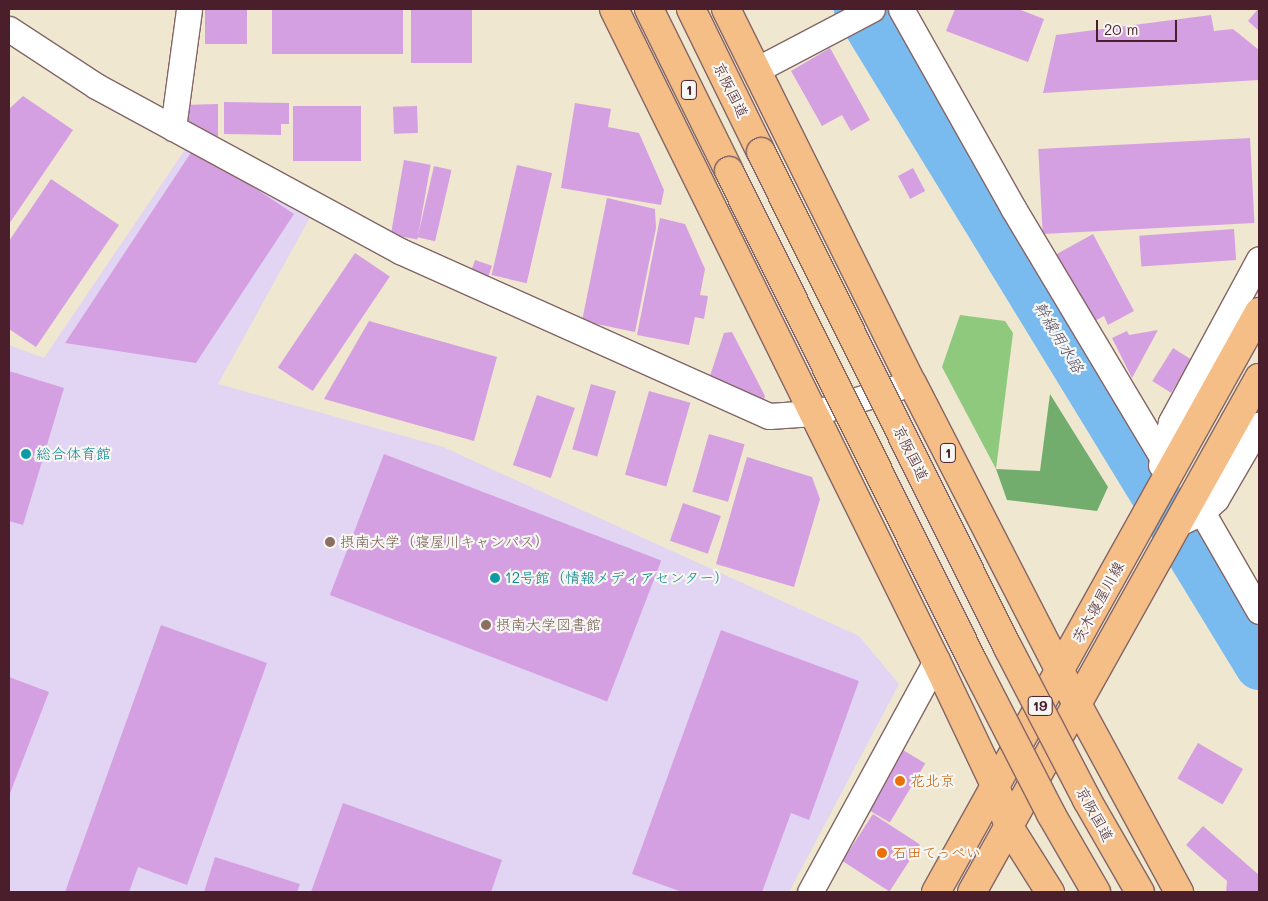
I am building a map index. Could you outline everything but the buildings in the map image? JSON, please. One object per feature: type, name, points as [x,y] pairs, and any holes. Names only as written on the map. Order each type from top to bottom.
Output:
[{"type":"main road","name":"1","points":[[614,9],[936,661],[995,785],[1009,827],[1050,892]]},
{"type":"main road","name":"1","points":[[649,9],[974,664],[1051,814],[1096,892]]},
{"type":"main road","name":"京阪国道","points":[[691,9],[1008,648],[1087,800],[1140,892]]},
{"type":"main road","name":"1","points":[[726,9],[912,384],[1078,704],[1179,892]]},
{"type":"main road","name":"茨木寝屋川線","points":[[936,892],[1144,520],[1162,476],[1259,312]]},
{"type":"main road","name":"19","points":[[972,892],[1164,550],[1190,516],[1259,378]]},
{"type":"street","points":[[172,128],[189,9]]},
{"type":"street","points":[[756,70],[872,9]]},
{"type":"street","points":[[901,9],[1162,476]]},
{"type":"street","points":[[9,29],[96,86],[400,251],[769,416],[814,413],[912,384]]},
{"type":"street","points":[[1162,476],[1171,422],[1259,259]]},
{"type":"street","points":[[1257,430],[1216,499],[1190,516],[1259,611]]},
{"type":"street","points":[[810,892],[936,661]]},
{"type":"shaded area","name":"摂南大学（寝屋川キャンパス）","points":[[188,145],[313,212],[218,384],[443,447],[859,636],[899,684],[789,892],[9,892],[9,345],[44,358]]},
{"type":"green space","points":[[960,315],[1005,321],[1013,333],[996,469],[942,367]]},
{"type":"green space","points":[[1050,394],[1108,487],[1097,511],[1007,500],[996,469],[1040,471]]},
{"type":"waterway","name":"幹線用水路","points":[[858,9],[1259,665]]},
{"type":"place","name":"総合体育館","points":[[26,454]]},
{"type":"place","name":"摂南大学（寝屋川キャンパス）","points":[[330,542]]},
{"type":"place","name":"12号館（情報メディアセンター）","points":[[495,578]]},
{"type":"place","name":"摂南大学図書館","points":[[486,625]]},
{"type":"place","name":"花北京","points":[[900,781]]},
{"type":"place","name":"石田てっぺい","points":[[882,853]]}]
